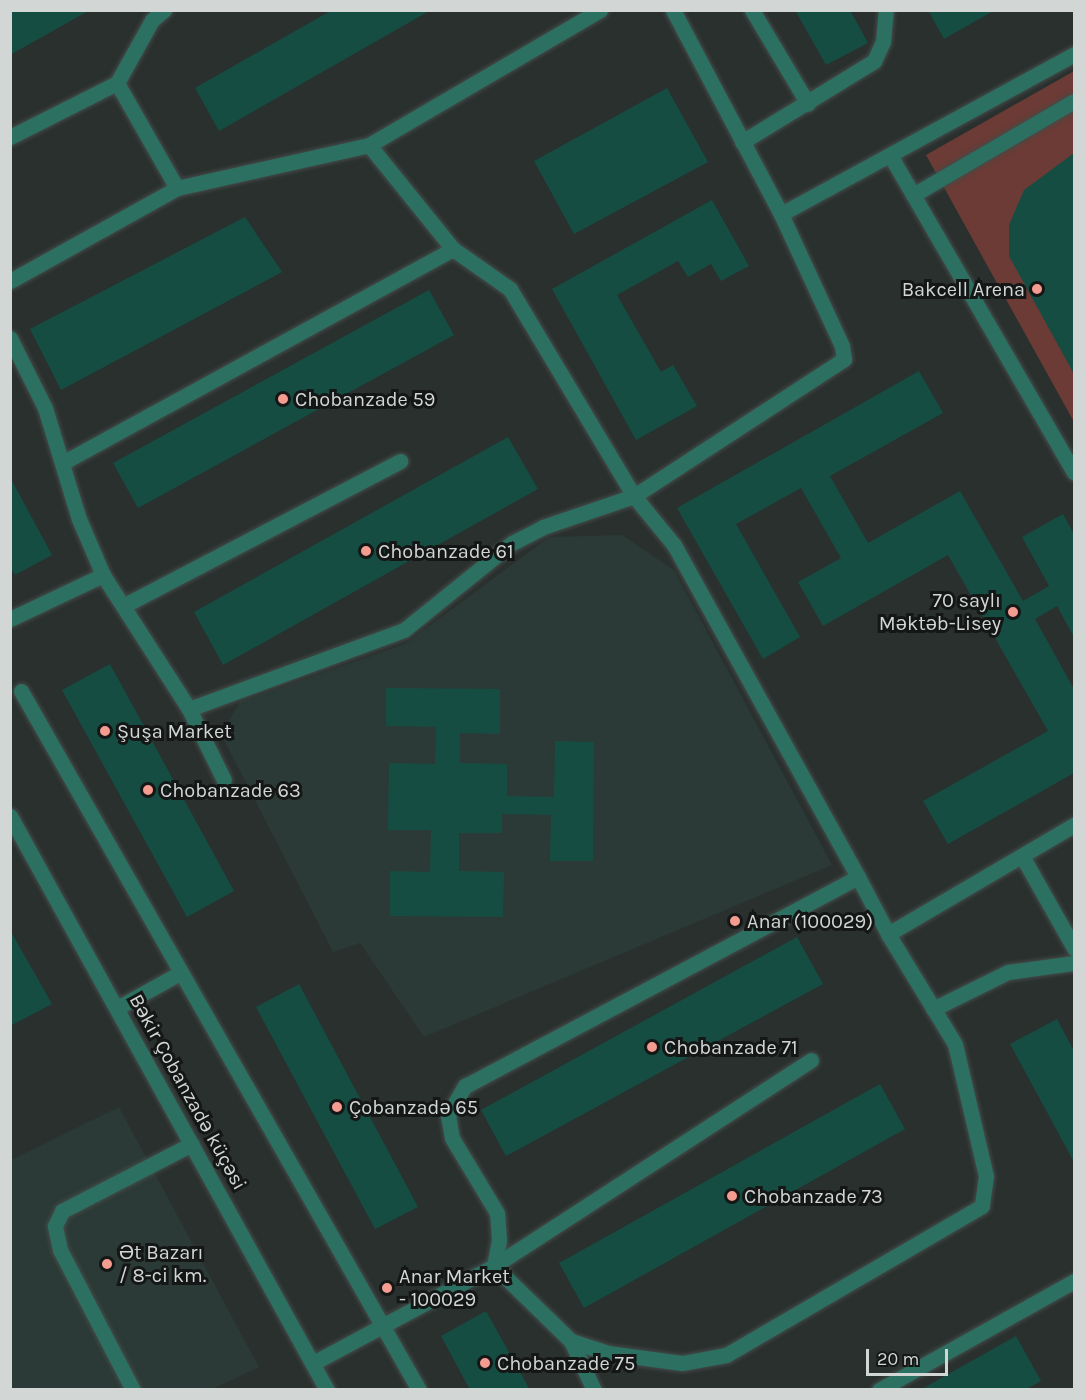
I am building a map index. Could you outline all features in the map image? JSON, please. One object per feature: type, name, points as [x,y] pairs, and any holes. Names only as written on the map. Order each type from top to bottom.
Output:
[{"type":"street","points":[[10,137],[117,83],[152,20],[164,10]]},
{"type":"street","points":[[10,281],[177,188],[369,145],[600,10]]},
{"type":"street","points":[[189,709],[404,630],[512,543],[543,527],[634,496],[844,359],[842,346],[781,214],[673,10]]},
{"type":"street","points":[[752,10],[808,104]]},
{"type":"street","points":[[742,142],[808,104],[874,61],[883,42],[886,10]]},
{"type":"street","points":[[781,214],[1074,54]]},
{"type":"street","points":[[117,83],[177,188]]},
{"type":"street","points":[[913,195],[1074,101]]},
{"type":"street","points":[[369,145],[453,249],[510,289],[634,496],[674,544],[888,934],[955,1044],[986,1176],[982,1206],[726,1355],[682,1363],[608,1353],[571,1341]]},
{"type":"street","points":[[890,155],[1074,474]]},
{"type":"street","points":[[64,462],[453,249]]},
{"type":"street","points":[[10,338],[45,408],[64,462],[79,519],[104,576],[189,709],[224,780]]},
{"type":"street","points":[[123,606],[400,461]]},
{"type":"street","points":[[10,619],[104,576]]},
{"type":"street","points":[[21,691],[180,973],[420,1389]]},
{"type":"street","name":"Bəkir Çobanzadə küçəsi","points":[[10,816],[327,1389]]},
{"type":"street","points":[[888,934],[1074,825]]},
{"type":"street","points":[[1022,856],[1074,948]]},
{"type":"street","points":[[494,1266],[499,1240],[496,1214],[452,1138],[448,1115],[465,1086],[858,877]]},
{"type":"street","points":[[933,1009],[1008,972],[1074,963]]},
{"type":"street","points":[[117,1008],[180,973]]},
{"type":"street","points":[[313,1363],[494,1266],[811,1060]]},
{"type":"street","points":[[133,1389],[60,1250],[55,1226],[62,1211],[192,1144]]},
{"type":"street","points":[[494,1266],[571,1341],[594,1389]]},
{"type":"street","points":[[879,1389],[1074,1281]]},
{"type":"shaded area","name":"Bakcell Arena","points":[[1074,71],[1074,422],[926,155]]},
{"type":"shaded area","points":[[622,535],[674,570],[832,865],[424,1037],[360,943],[333,952],[221,734],[240,702],[405,644],[549,537]]},
{"type":"shaded area","name":"Ət Bazarı / 8-ci km.","points":[[119,1107],[259,1367],[213,1389],[11,1390],[11,1160]]},
{"type":"building","points":[[10,10],[90,10],[10,55]]},
{"type":"building","points":[[332,10],[431,10],[219,131],[195,88]]},
{"type":"building","points":[[795,10],[850,10],[868,43],[826,65]]},
{"type":"building","points":[[928,10],[995,10],[944,39]]},
{"type":"building","points":[[667,88],[708,162],[574,234],[534,161]]},
{"type":"building","points":[[1074,153],[1074,374],[1009,256],[1009,225],[1024,190]]},
{"type":"building","points":[[712,200],[749,266],[721,281],[711,264],[688,277],[678,261],[617,295],[661,372],[673,365],[697,406],[636,440],[552,289]]},
{"type":"building","points":[[245,217],[282,272],[61,390],[30,329]]},
{"type":"building","name":"Chobanzade 59","points":[[429,290],[454,335],[138,508],[113,463]]},
{"type":"building","name":"70 saylı Məktəb-Lisey","points":[[919,371],[943,413],[830,476],[868,543],[960,491],[1023,601],[1049,586],[1022,537],[1063,514],[1074,534],[1074,637],[1057,606],[1035,619],[1074,689],[1074,773],[948,844],[923,801],[1048,731],[948,555],[823,626],[798,582],[841,558],[801,488],[736,524],[800,637],[763,659],[677,508]]},
{"type":"building","name":"Chobanzade 61","points":[[508,437],[538,489],[223,665],[194,612]]},
{"type":"building","points":[[10,477],[52,555],[15,575],[10,567]]},
{"type":"building","name":"Chobanzade 63","points":[[110,664],[234,891],[187,917],[62,690]]},
{"type":"building","points":[[386,688],[500,689],[500,734],[460,733],[460,763],[507,764],[507,796],[554,797],[555,741],[594,742],[593,861],[550,861],[551,815],[502,814],[502,833],[459,833],[459,871],[504,872],[503,917],[390,916],[390,871],[430,872],[431,830],[388,830],[389,763],[435,764],[436,727],[386,726]]},
{"type":"building","points":[[10,930],[52,1004],[10,1026]]},
{"type":"building","name":"Chobanzade 71","points":[[797,937],[823,984],[506,1156],[481,1110]]},
{"type":"building","name":"Çobanzadə 65","points":[[299,984],[418,1207],[375,1229],[256,1007]]},
{"type":"building","points":[[1057,1019],[1074,1051],[1074,1162],[1010,1044]]},
{"type":"building","name":"Chobanzade 73","points":[[880,1084],[905,1129],[584,1308],[559,1263]]},
{"type":"building","name":"Chobanzade 75","points":[[486,1311],[530,1390],[470,1390],[441,1336]]},
{"type":"building","points":[[1016,1336],[1041,1381],[1025,1390],[920,1390]]},
{"type":"place","name":"Bakcell Arena","points":[[1037,289]]},
{"type":"place","name":"Chobanzade 59","points":[[283,399]]},
{"type":"place","name":"Chobanzade 61","points":[[366,551]]},
{"type":"place","name":"70 saylı Məktəb-Lisey","points":[[1013,612]]},
{"type":"place","name":"Şuşa Market","points":[[105,731]]},
{"type":"place","name":"Chobanzade 63","points":[[148,790]]},
{"type":"place","name":"Anar (100029)","points":[[735,921]]},
{"type":"place","name":"Chobanzade 71","points":[[652,1047]]},
{"type":"place","name":"Çobanzadə 65","points":[[337,1107]]},
{"type":"place","name":"Chobanzade 73","points":[[732,1196]]},
{"type":"place","name":"Ət Bazarı / 8-ci km.","points":[[107,1264]]},
{"type":"place","name":"Anar Market - 100029","points":[[387,1288]]},
{"type":"place","name":"Chobanzade 75","points":[[485,1363]]}]
